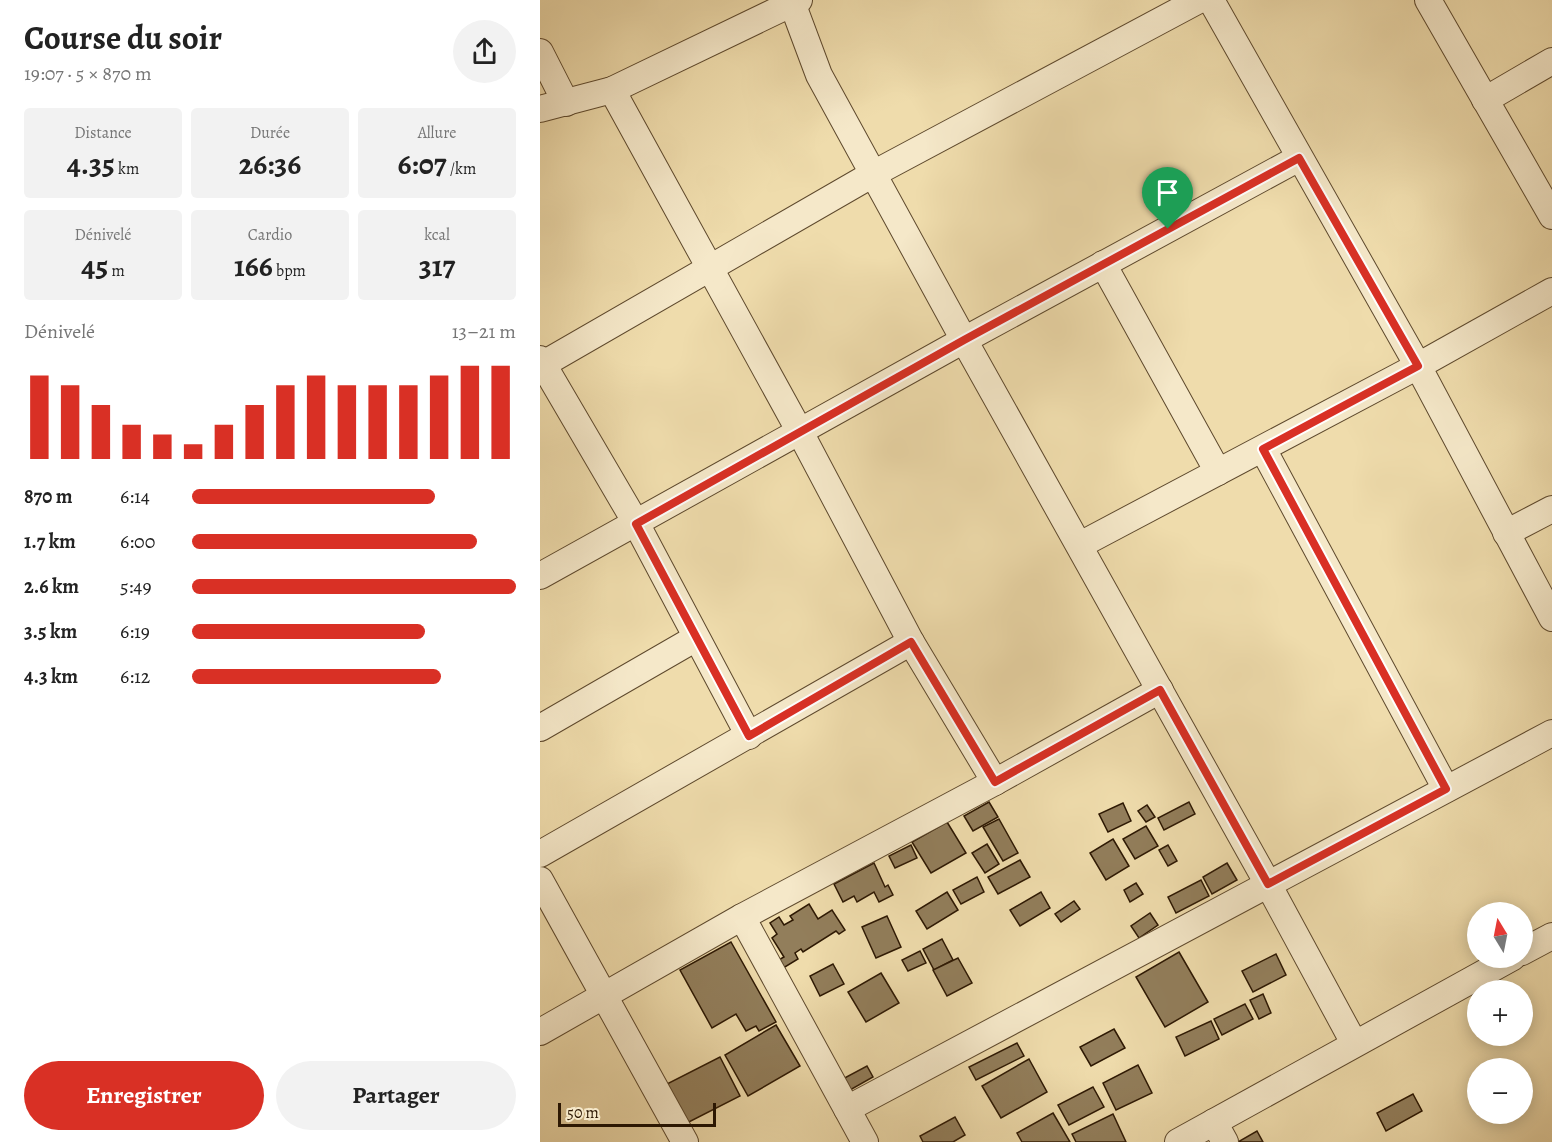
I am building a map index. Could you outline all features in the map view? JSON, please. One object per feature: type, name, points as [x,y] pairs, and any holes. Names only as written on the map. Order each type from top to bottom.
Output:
[{"type":"street","points":[[749,736],[636,524],[541,363],[710,269],[873,174],[1199,0]]},
{"type":"street","points":[[1211,0],[1418,366],[1552,618]]},
{"type":"street","points":[[1428,0],[1552,216]]},
{"type":"street","points":[[540,109],[612,90],[794,1],[819,75],[964,340],[1268,884],[1354,1044]]},
{"type":"street","points":[[540,52],[566,103]]},
{"type":"street","points":[[1485,100],[1552,61]]},
{"type":"street","points":[[612,90],[800,432],[911,642],[995,782]]},
{"type":"street","points":[[540,576],[964,340],[1299,158]]},
{"type":"street","points":[[1103,264],[1218,472]]},
{"type":"street","points":[[1080,545],[1418,366],[1552,291]]},
{"type":"street","points":[[1263,449],[1446,789]]},
{"type":"street","points":[[1506,533],[1552,509]]},
{"type":"street","points":[[540,728],[696,638]]},
{"type":"street","points":[[540,854],[911,642]]},
{"type":"street","points":[[540,1032],[742,917],[995,782],[1160,690]]},
{"type":"street","points":[[847,1109],[1552,733]]},
{"type":"street","points":[[540,880],[685,1142]]},
{"type":"street","points":[[742,917],[865,1142]]},
{"type":"street","points":[[1533,946],[1552,936]]},
{"type":"street","points":[[1178,1142],[1220,1132],[1354,1044],[1493,968]]},
{"type":"building","points":[[989,802],[998,817],[973,831],[964,816]]},
{"type":"building","points":[[1189,802],[1195,814],[1164,830],[1158,818]]},
{"type":"building","points":[[1123,803],[1131,821],[1108,832],[1099,814]]},
{"type":"building","points":[[1147,805],[1155,817],[1146,822],[1138,811]]},
{"type":"building","points":[[999,819],[1018,853],[1003,861],[983,827]]},
{"type":"building","points":[[947,822],[966,853],[931,873],[912,842]]},
{"type":"building","points":[[1146,826],[1158,846],[1135,859],[1123,839]]},
{"type":"building","points":[[1113,839],[1129,866],[1106,880],[1090,853]]},
{"type":"building","points":[[987,844],[999,864],[985,873],[972,853]]},
{"type":"building","points":[[911,845],[917,858],[895,868],[889,856]]},
{"type":"building","points":[[1168,845],[1177,861],[1168,866],[1159,850]]},
{"type":"building","points":[[1020,860],[1030,877],[998,894],[988,877]]},
{"type":"building","points":[[874,863],[885,887],[888,885],[893,895],[879,902],[874,892],[857,902],[854,896],[843,902],[834,884]]},
{"type":"building","points":[[1227,863],[1237,880],[1212,894],[1203,877]]},
{"type":"building","points":[[977,877],[984,892],[961,904],[953,890]]},
{"type":"building","points":[[1201,880],[1209,896],[1176,913],[1168,897]]},
{"type":"building","points":[[1136,883],[1143,894],[1130,902],[1124,890]]},
{"type":"building","points":[[947,892],[958,910],[927,929],[916,911]]},
{"type":"building","points":[[1041,892],[1050,908],[1020,926],[1010,910]]},
{"type":"building","points":[[1074,901],[1080,909],[1061,922],[1055,914]]},
{"type":"building","points":[[809,904],[818,919],[832,910],[845,930],[839,934],[836,931],[803,952],[801,949],[795,953],[798,959],[780,970],[775,962],[784,957],[772,938],[777,934],[770,923],[779,917],[784,925],[793,920],[790,916]]},
{"type":"building","points":[[1150,913],[1158,925],[1139,938],[1131,926]]},
{"type":"building","points":[[887,916],[901,947],[876,958],[862,927]]},
{"type":"building","points":[[942,939],[953,960],[934,970],[923,949]]},
{"type":"building","points":[[731,942],[776,1022],[759,1031],[756,1026],[746,1031],[736,1014],[712,1028],[680,970]]},
{"type":"building","points":[[920,951],[926,963],[908,971],[902,960]]},
{"type":"building","points":[[1179,952],[1208,1002],[1165,1027],[1136,977]]},
{"type":"building","points":[[1276,954],[1286,975],[1253,992],[1242,971]]},
{"type":"building","points":[[958,958],[972,983],[947,996],[933,970]]},
{"type":"building","points":[[833,964],[844,984],[820,996],[810,976]]},
{"type":"building","points":[[881,973],[899,1003],[866,1022],[848,992]]},
{"type":"building","points":[[1263,994],[1271,1013],[1259,1019],[1250,1000]]},
{"type":"building","points":[[1245,1004],[1253,1019],[1222,1035],[1214,1019]]},
{"type":"building","points":[[1211,1021],[1219,1039],[1185,1056],[1176,1037]]},
{"type":"building","points":[[776,1025],[800,1066],[748,1096],[725,1055]]},
{"type":"building","points":[[1114,1029],[1125,1048],[1091,1066],[1080,1047]]},
{"type":"building","points":[[1017,1043],[1024,1056],[976,1080],[969,1067]]},
{"type":"building","points":[[720,1057],[740,1096],[681,1126],[661,1087]]},
{"type":"building","points":[[1029,1059],[1047,1092],[1001,1118],[982,1086]]},
{"type":"building","points":[[1138,1065],[1152,1093],[1116,1110],[1103,1083]]},
{"type":"building","points":[[867,1066],[873,1077],[843,1094],[837,1082]]},
{"type":"building","points":[[1093,1087],[1104,1107],[1069,1125],[1058,1105]]},
{"type":"building","points":[[1413,1094],[1422,1111],[1386,1131],[1377,1113]]},
{"type":"building","points":[[1053,1113],[1070,1142],[1022,1142],[1017,1133]]},
{"type":"building","points":[[1113,1114],[1126,1142],[1076,1142],[1072,1134]]},
{"type":"building","points":[[955,1117],[965,1135],[953,1142],[923,1142],[920,1136]]},
{"type":"building","points":[[1257,1131],[1263,1142],[1238,1142]]},
{"type":"route","points":[[1299,158],[1418,366],[1263,449],[1446,789],[1268,884],[1160,690],[995,782],[911,642],[749,736],[636,524],[964,340],[1168,229],[1299,158]]}]
